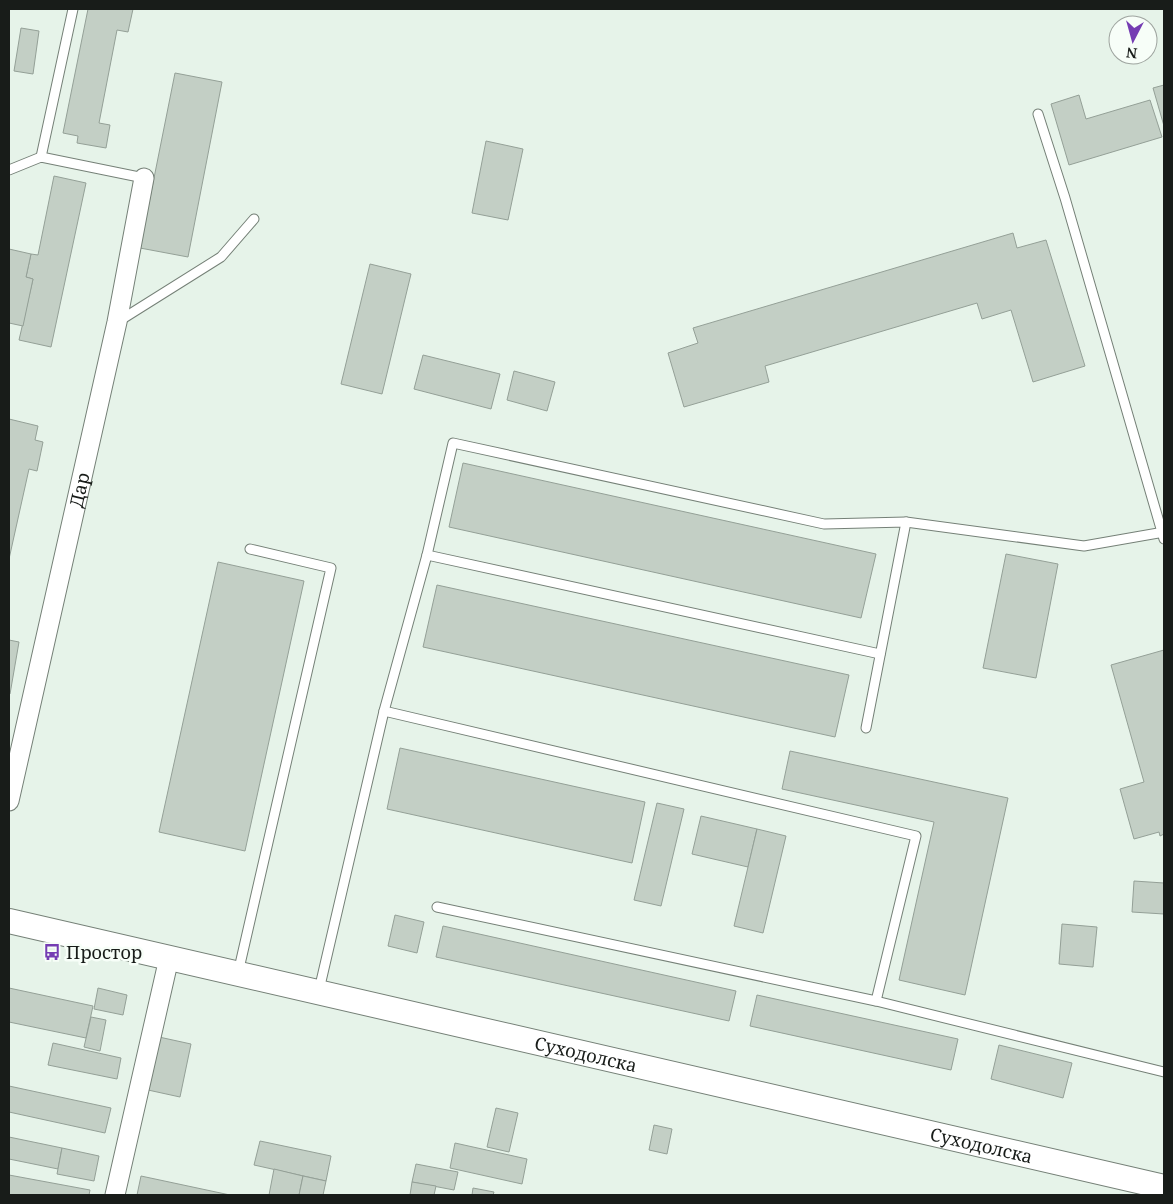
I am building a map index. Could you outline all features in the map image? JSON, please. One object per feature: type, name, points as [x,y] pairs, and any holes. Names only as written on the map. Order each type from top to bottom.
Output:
[{"type":"street","name":"Дар","points":[[9,801],[117,322],[144,178]]},
{"type":"street","name":"Суходолска","points":[[9,921],[1164,1187]]},
{"type":"street","points":[[115,1195],[168,958]]},
{"type":"lane","points":[[42,156],[73,9]]},
{"type":"lane","points":[[319,992],[384,711],[428,555],[453,442],[824,524],[906,522],[1084,546],[1163,535],[1038,114]]},
{"type":"lane","points":[[9,170],[42,156],[144,178]]},
{"type":"lane","points":[[117,322],[221,257],[254,218]]},
{"type":"lane","points":[[866,728],[906,522]]},
{"type":"lane","points":[[238,973],[331,568],[250,549]]},
{"type":"lane","points":[[428,555],[880,654]]},
{"type":"lane","points":[[384,711],[916,836],[876,1002]]},
{"type":"lane","points":[[437,907],[876,1002],[1164,1072]]},
{"type":"building","points":[[88,9],[133,9],[128,32],[117,30],[99,123],[110,125],[106,148],[77,143],[78,136],[63,133]]},
{"type":"building","points":[[21,28],[39,31],[33,74],[14,71]]},
{"type":"building","points":[[175,73],[222,82],[188,257],[140,248]]},
{"type":"building","points":[[1164,85],[1164,126],[1153,88]]},
{"type":"building","points":[[1079,95],[1086,119],[1150,100],[1162,137],[1069,165],[1051,104]]},
{"type":"building","points":[[486,141],[523,149],[508,220],[472,213]]},
{"type":"building","points":[[54,176],[86,183],[51,347],[19,340],[33,279],[26,277],[31,254],[38,255]]},
{"type":"building","points":[[1013,233],[1017,248],[1046,240],[1085,366],[1033,382],[1011,310],[982,319],[977,303],[765,366],[769,382],[684,407],[668,353],[698,343],[693,328]]},
{"type":"building","points":[[9,249],[31,254],[26,277],[33,279],[23,326],[9,323]]},
{"type":"building","points":[[370,264],[411,274],[382,394],[341,384]]},
{"type":"building","points":[[423,355],[500,374],[491,409],[414,389]]},
{"type":"building","points":[[514,371],[555,382],[547,411],[507,400]]},
{"type":"building","points":[[9,419],[38,426],[35,440],[43,442],[37,471],[29,469],[9,559]]},
{"type":"building","points":[[463,463],[876,554],[861,618],[449,527]]},
{"type":"building","points":[[1006,554],[1058,564],[1036,678],[983,668]]},
{"type":"building","points":[[218,562],[304,581],[245,851],[159,832]]},
{"type":"building","points":[[437,585],[849,675],[835,737],[423,647]]},
{"type":"building","points":[[9,640],[19,642],[10,694],[9,694]]},
{"type":"building","points":[[1164,650],[1164,834],[1160,836],[1159,832],[1134,839],[1120,789],[1144,782],[1111,665]]},
{"type":"building","points":[[400,748],[645,802],[632,863],[387,809]]},
{"type":"building","points":[[790,751],[1008,798],[965,995],[899,980],[934,822],[782,789]]},
{"type":"building","points":[[657,803],[684,809],[661,906],[634,900]]},
{"type":"building","points":[[701,816],[757,829],[748,867],[692,854]]},
{"type":"building","points":[[757,829],[786,836],[763,933],[734,926]]},
{"type":"building","points":[[1134,881],[1164,883],[1164,914],[1132,912]]},
{"type":"building","points":[[395,915],[424,922],[417,953],[388,946]]},
{"type":"building","points":[[1062,924],[1097,927],[1093,967],[1059,964]]},
{"type":"building","points":[[443,926],[736,991],[729,1021],[436,957]]},
{"type":"building","points":[[9,988],[93,1006],[86,1038],[9,1022]]},
{"type":"building","points":[[98,988],[127,995],[123,1015],[94,1009]]},
{"type":"building","points":[[757,995],[958,1039],[951,1070],[750,1026]]},
{"type":"building","points":[[91,1017],[106,1020],[100,1051],[84,1047]]},
{"type":"building","points":[[159,1037],[191,1044],[180,1097],[148,1090]]},
{"type":"building","points":[[53,1043],[121,1058],[117,1079],[48,1065]]},
{"type":"building","points":[[999,1045],[1072,1063],[1063,1098],[991,1079]]},
{"type":"building","points":[[9,1086],[111,1108],[105,1133],[9,1112]]},
{"type":"building","points":[[496,1108],[518,1113],[509,1152],[487,1147]]},
{"type":"building","points":[[654,1125],[672,1129],[667,1154],[649,1150]]},
{"type":"building","points":[[9,1137],[62,1148],[58,1169],[9,1159]]},
{"type":"building","points":[[260,1141],[331,1156],[326,1181],[254,1165]]},
{"type":"building","points":[[455,1143],[527,1159],[522,1184],[450,1168]]},
{"type":"building","points":[[62,1148],[99,1156],[94,1181],[57,1174]]},
{"type":"building","points":[[416,1164],[458,1172],[454,1190],[412,1182]]},
{"type":"building","points":[[274,1169],[303,1176],[299,1195],[269,1195]]},
{"type":"building","points":[[9,1175],[90,1190],[89,1195],[9,1195]]},
{"type":"building","points":[[141,1176],[230,1195],[137,1195]]},
{"type":"building","points":[[303,1176],[326,1181],[323,1195],[299,1195]]},
{"type":"building","points":[[412,1182],[436,1186],[434,1195],[410,1195]]},
{"type":"building","points":[[473,1188],[494,1192],[493,1195],[472,1195]]},
{"type":"place","name":"Простор","points":[[52,952]]}]
